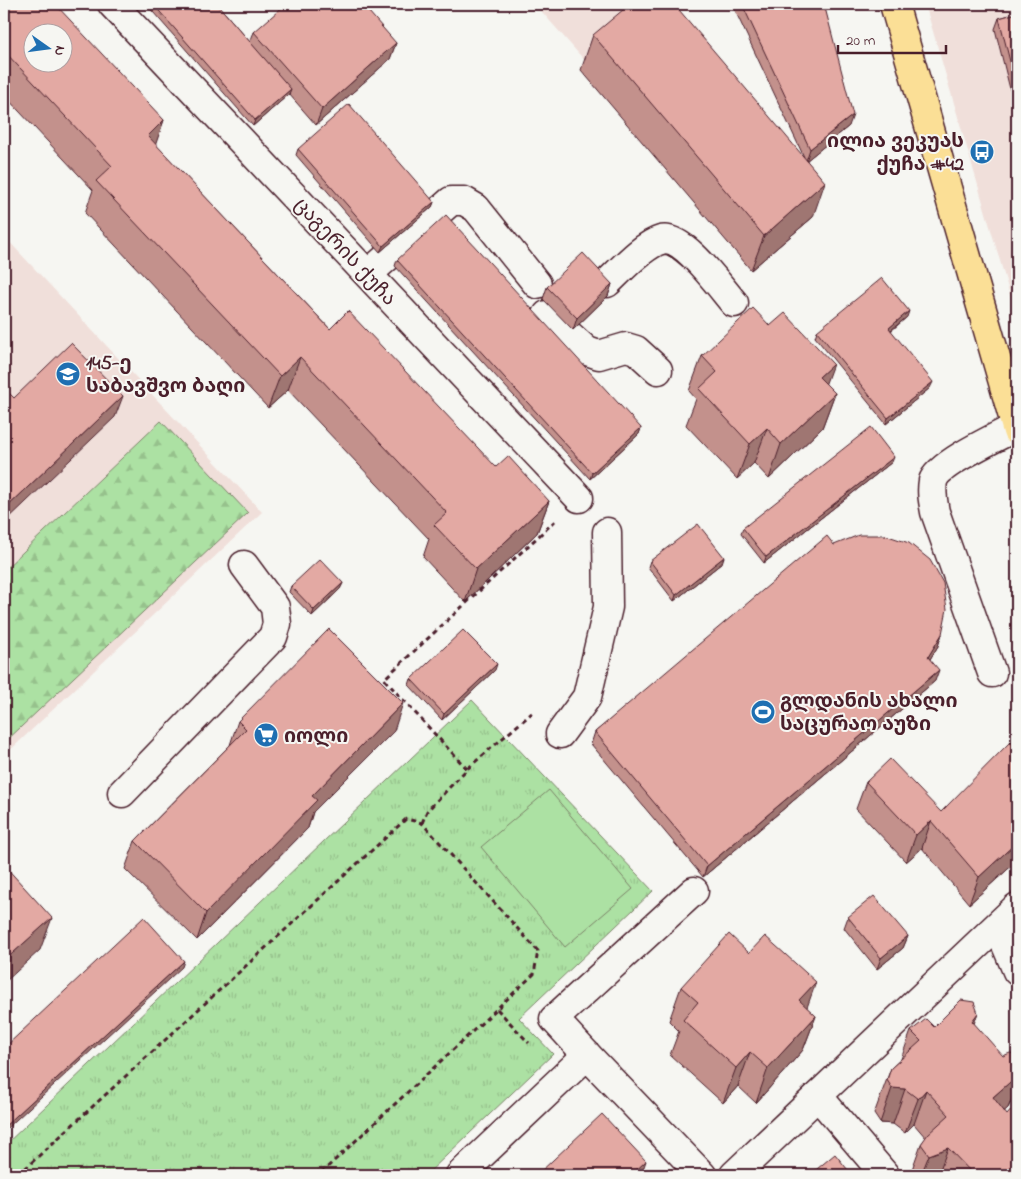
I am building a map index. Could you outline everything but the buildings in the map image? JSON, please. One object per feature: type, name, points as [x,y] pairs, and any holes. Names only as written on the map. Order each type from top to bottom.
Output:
[{"type":"main road","points":[[894,4],[1017,429]]},
{"type":"lane","name":"ცაგერის ქუჩა","points":[[112,4],[580,498]]},
{"type":"lane","points":[[368,274],[451,201],[464,201],[476,208],[536,284]]},
{"type":"lane","points":[[607,282],[649,245],[662,239],[673,240],[683,246],[701,264],[734,303]]},
{"type":"lane","points":[[547,315],[587,351],[599,355],[626,347],[636,350],[658,370]]},
{"type":"lane","points":[[992,673],[936,512],[932,494],[934,479],[946,466],[1017,429]]},
{"type":"lane","points":[[560,734],[587,697],[608,607],[607,532]]},
{"type":"lane","points":[[122,793],[274,637],[277,624],[275,607],[244,565]]},
{"type":"lane","points":[[694,891],[554,1019],[702,1175]]},
{"type":"lane","points":[[1008,917],[1017,970]]},
{"type":"lane","points":[[734,1175],[1008,917]]},
{"type":"lane","points":[[460,1175],[587,1055]]},
{"type":"lane","points":[[818,1096],[885,1175]]},
{"type":"path","points":[[468,769],[384,679],[580,498]]},
{"type":"path","points":[[422,823],[427,811],[468,769],[534,711]]},
{"type":"path","points":[[18,1175],[406,819],[422,823],[538,951],[534,974],[319,1175]]},
{"type":"shaded area","points":[[535,4],[655,4],[586,62]]},
{"type":"shaded area","points":[[925,4],[1017,4],[1017,319]]},
{"type":"shaded area","name":"145-ე საბავშვო ბაღი","points":[[4,236],[262,512],[4,756]]},
{"type":"green space","points":[[161,421],[248,513],[4,743],[4,570]]},
{"type":"green space","points":[[472,700],[653,891],[519,1018],[553,1054],[426,1175],[4,1175],[4,1146]]},
{"type":"green space","points":[[549,790],[633,889],[565,947],[481,847]]},
{"type":"place","name":"ილია ვეკუას ქუჩა #42","points":[[982,152]]},
{"type":"place","name":"145-ე საბავშვო ბაღი","points":[[68,374]]},
{"type":"place","name":"გლდანის ახალი საცურაო აუზი","points":[[763,712]]},
{"type":"place","name":"იოლი","points":[[266,735]]}]
